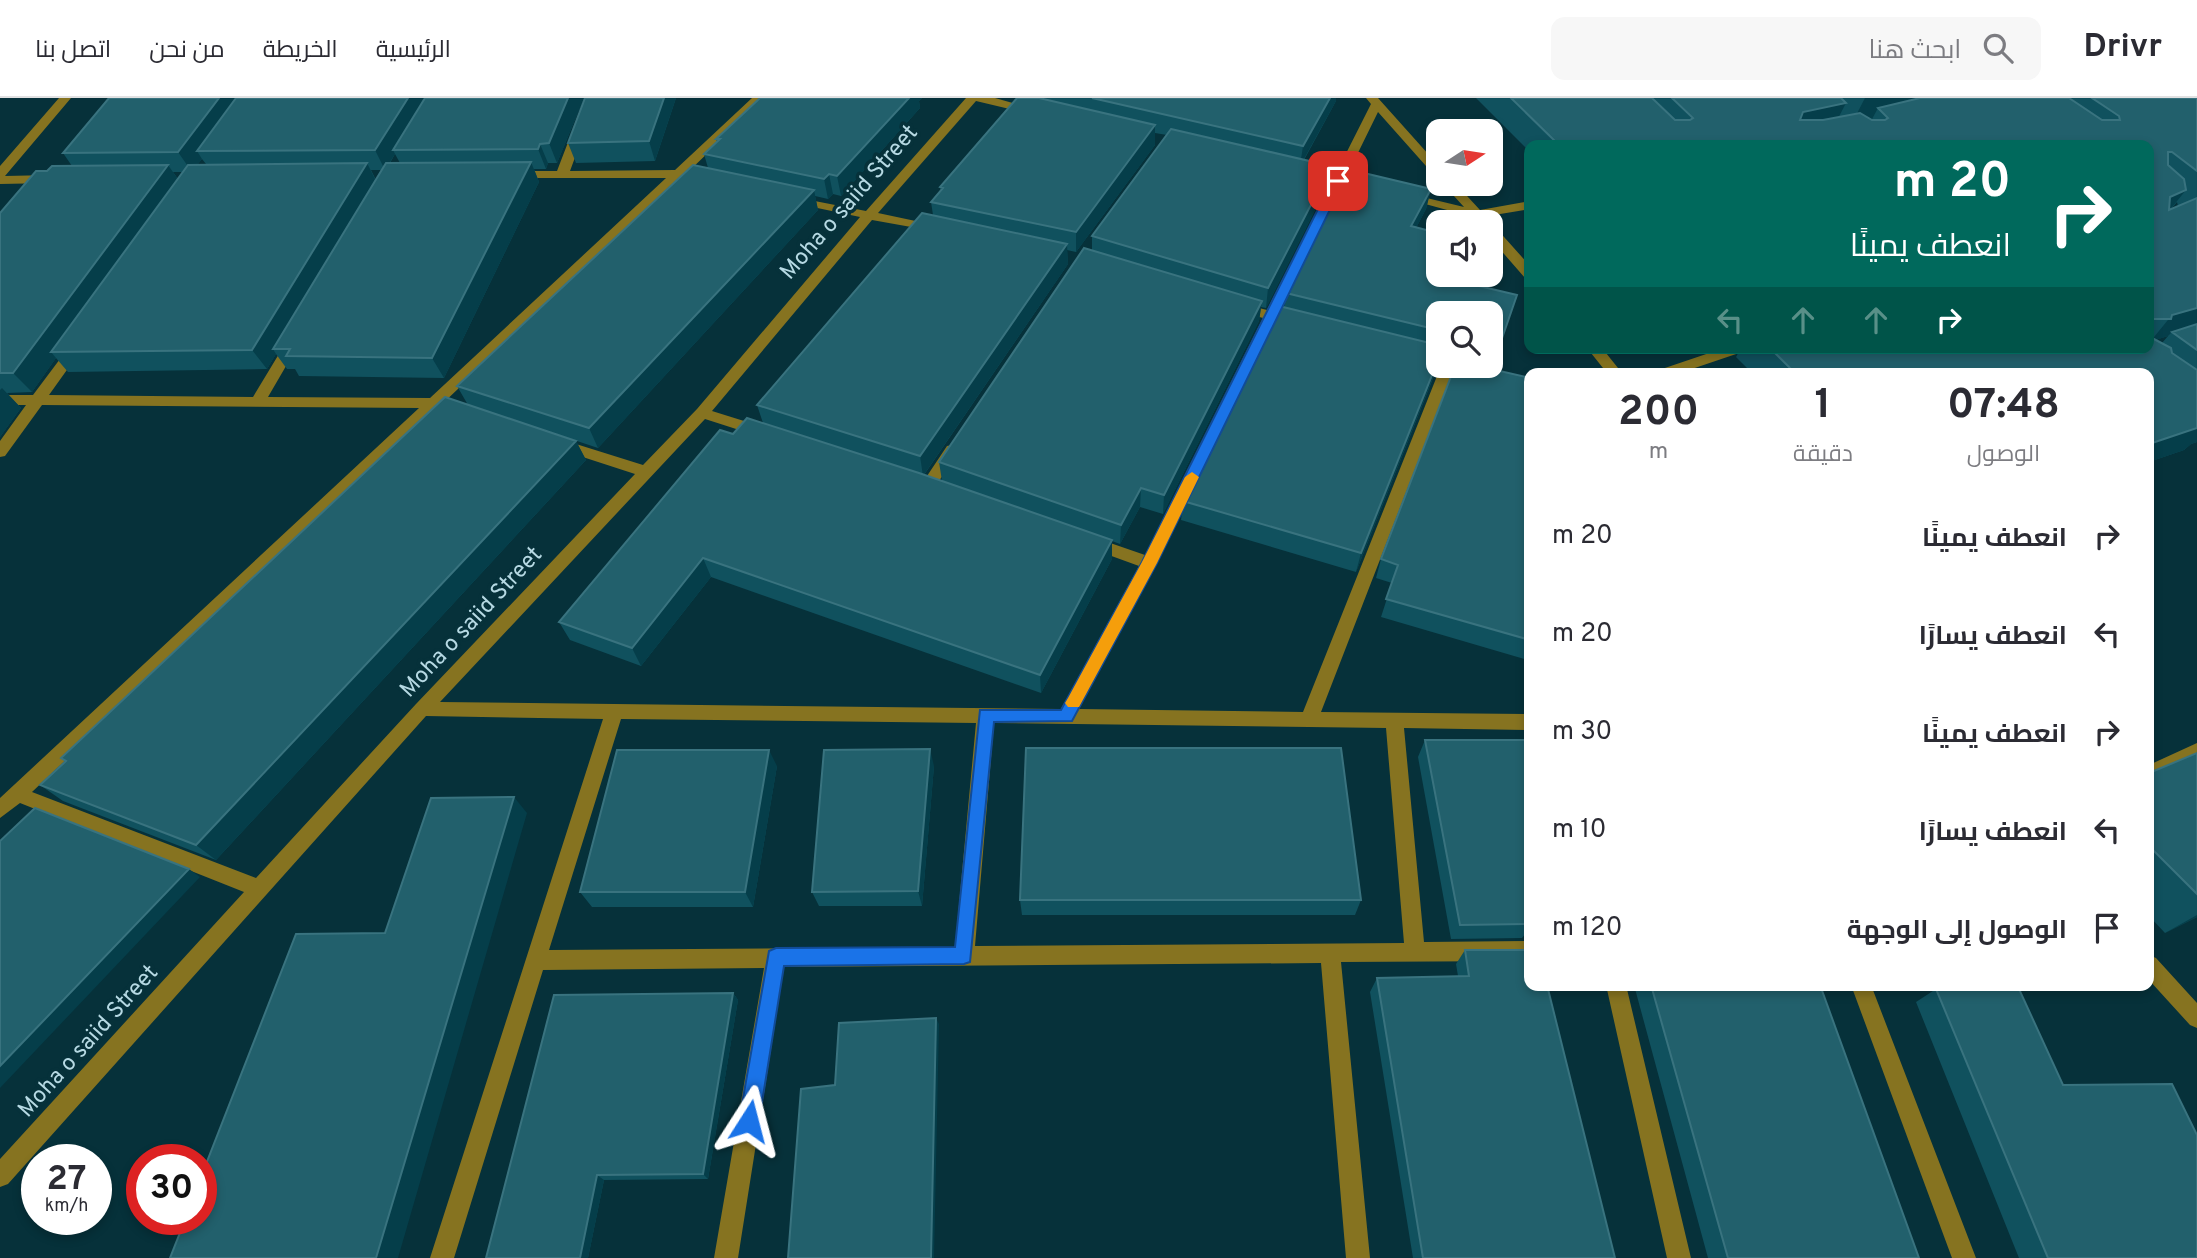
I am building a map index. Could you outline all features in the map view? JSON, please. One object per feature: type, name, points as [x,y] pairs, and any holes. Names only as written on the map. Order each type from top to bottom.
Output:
[{"type":"street","points":[[0,177],[65,98]]},
{"type":"street","points":[[562,175],[591,98]]},
{"type":"street","points":[[0,810],[441,404],[759,98]]},
{"type":"street","name":"Moha o saiid Street","points":[[0,1176],[422,709],[702,413],[972,98]]},
{"type":"street","points":[[980,98],[1046,114]]},
{"type":"street","points":[[1066,716],[1149,563],[1338,181],[1374,101],[1426,159]]},
{"type":"street","points":[[496,175],[681,173],[719,182]]},
{"type":"street","points":[[0,177],[65,179]]},
{"type":"street","points":[[1388,193],[1451,210]]},
{"type":"street","points":[[1460,196],[1473,210]]},
{"type":"street","points":[[783,197],[948,232]]},
{"type":"street","points":[[1503,212],[1524,207]]},
{"type":"street","points":[[1503,245],[1524,268]]},
{"type":"street","points":[[1220,302],[1310,327]]},
{"type":"street","points":[[258,401],[300,330]]},
{"type":"street","points":[[0,452],[85,334]]},
{"type":"street","points":[[1599,354],[1611,368]]},
{"type":"street","points":[[1679,368],[1722,354]]},
{"type":"street","points":[[1309,719],[1443,378]]},
{"type":"street","points":[[0,400],[441,404]]},
{"type":"street","points":[[702,413],[777,437]]},
{"type":"street","points":[[540,437],[646,472]]},
{"type":"street","points":[[928,486],[958,440]]},
{"type":"street","points":[[1071,536],[1149,563]]},
{"type":"street","points":[[422,709],[1524,722]]},
{"type":"street","points":[[442,1258],[614,711]]},
{"type":"street","points":[[964,956],[986,715]]},
{"type":"street","points":[[1395,720],[1415,952]]},
{"type":"street","points":[[2154,772],[2197,751]]},
{"type":"street","points":[[17,794],[258,888]]},
{"type":"street","points":[[536,960],[1524,951]]},
{"type":"street","points":[[1330,952],[1358,1258]]},
{"type":"street","points":[[726,1258],[776,957]]},
{"type":"street","points":[[2154,971],[2197,1018]]},
{"type":"street","points":[[1617,991],[1679,1258]]},
{"type":"street","points":[[1863,991],[1964,1258]]},
{"type":"building","points":[[109,98],[219,98],[178,152],[63,153]]},
{"type":"building","points":[[236,98],[408,98],[375,150],[197,151]]},
{"type":"building","points":[[425,98],[568,98],[549,143],[540,144],[538,149],[393,150]]},
{"type":"building","points":[[585,98],[664,98],[649,141],[568,143]]},
{"type":"building","points":[[760,98],[909,98],[837,176],[829,174],[824,179],[704,154],[720,139],[716,139]]},
{"type":"building","points":[[1017,98],[1039,98],[1155,125],[1076,232],[931,202],[943,188],[940,187]]},
{"type":"building","points":[[1092,98],[1330,98],[1303,146]]},
{"type":"building","points":[[1511,98],[1652,98],[1675,120],[1690,120],[1693,118],[1672,98],[1841,98],[1846,103],[1803,112],[1800,120],[1823,120],[1860,113],[1872,120],[1885,120],[1888,118],[1878,108],[1920,98],[2069,98],[2102,120],[2120,120],[2119,116],[2092,98],[2197,98],[2197,171],[2172,152],[2168,152],[2168,165],[2184,179],[2186,190],[2170,197],[2169,210],[2197,198],[2197,308],[2172,315],[2171,319],[2154,319],[2154,140],[1554,140]]},
{"type":"building","points":[[1171,129],[1331,166],[1268,288],[1092,236]]},
{"type":"building","points":[[531,162],[432,358],[286,356],[290,349],[273,349],[386,163]]},
{"type":"building","points":[[367,163],[252,350],[51,352],[188,165]]},
{"type":"building","points":[[168,165],[13,373],[0,373],[0,213],[36,171],[47,171],[52,166]]},
{"type":"building","points":[[693,165],[814,190],[589,428],[457,386]]},
{"type":"building","points":[[1347,169],[1426,188],[1427,196],[1411,226],[1426,230],[1426,287],[1483,287],[1517,295],[1503,335],[1503,301],[1426,301],[1426,327],[1286,293]]},
{"type":"building","points":[[922,213],[1067,244],[920,456],[757,405]]},
{"type":"building","points":[[1084,248],[1262,301],[1164,495],[1141,488],[1121,525],[939,462]]},
{"type":"building","points":[[1279,306],[1426,342],[1426,378],[1431,378],[1361,553],[1183,501]]},
{"type":"building","points":[[2197,324],[2197,350],[2172,332]]},
{"type":"building","points":[[2154,339],[2171,348],[2172,353],[2197,370],[2197,428],[2154,442],[2154,368],[1790,368],[1776,354],[2154,354]]},
{"type":"building","points":[[1503,372],[1524,377],[1524,638],[1386,599],[1398,565],[1381,559],[1450,378],[1503,378]]},
{"type":"building","points":[[445,397],[576,441],[196,845],[40,785],[66,761],[61,758]]},
{"type":"building","points":[[747,418],[919,473],[1112,540],[1040,675],[703,558],[632,648],[559,622],[720,430],[733,434]]},
{"type":"building","points":[[1425,740],[1524,740],[1524,924],[1460,925]]},
{"type":"building","points":[[1026,748],[1341,748],[1361,900],[1020,900]]},
{"type":"building","points":[[930,749],[918,891],[812,892],[824,750]]},
{"type":"building","points":[[617,750],[769,750],[745,892],[580,892]]},
{"type":"building","points":[[2197,753],[2197,894],[2154,851],[2154,771]]},
{"type":"building","points":[[514,797],[376,1258],[170,1258],[179,1235],[217,1235],[217,1144],[214,1144],[296,934],[385,933],[431,798]]},
{"type":"building","points":[[35,808],[189,869],[0,1066],[0,841]]},
{"type":"building","points":[[1465,950],[1524,950],[1524,991],[1548,991],[1615,1258],[1423,1258],[1377,978],[1469,976]]},
{"type":"building","points":[[1653,991],[1822,991],[1919,1258],[1728,1258]]},
{"type":"building","points":[[1937,991],[2020,991],[2063,1085],[2172,1084],[2197,1135],[2197,1258],[2048,1258]]},
{"type":"building","points":[[733,993],[703,1174],[597,1175],[580,1258],[486,1258],[554,995]]},
{"type":"building","points":[[936,1018],[931,1258],[788,1258],[801,1089],[835,1085],[839,1023]]},
{"type":"slow traffic","points":[[1073,703],[1192,477]]},
{"type":"route","points":[[749,1121],[776,957],[964,956],[986,715],[1066,716],[1149,563],[1338,181]]}]
